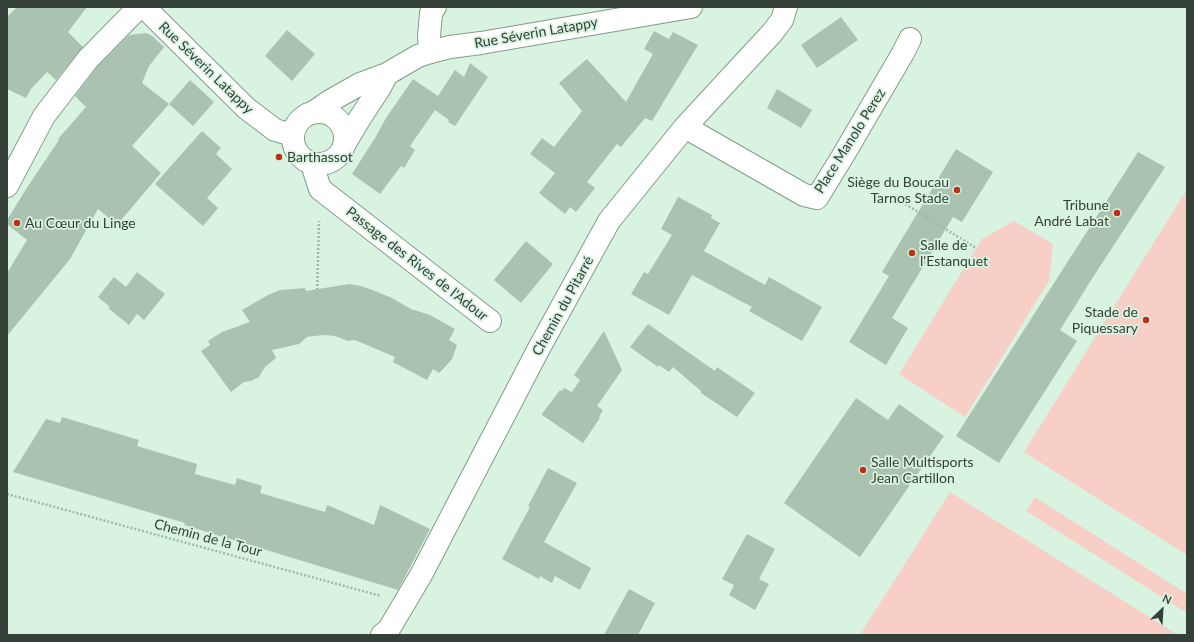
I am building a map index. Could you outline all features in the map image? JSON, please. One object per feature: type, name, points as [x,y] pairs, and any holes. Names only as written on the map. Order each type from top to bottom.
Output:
[{"type":"street","points":[[7,186],[44,116],[88,59],[139,7]]},
{"type":"street","name":"Rue Séverin Latappy","points":[[144,7],[246,108],[275,130],[293,135]]},
{"type":"street","points":[[430,52],[428,36],[431,13],[435,7]]},
{"type":"street","name":"Rue Séverin Latappy","points":[[314,112],[360,84],[387,74],[418,56],[430,52],[450,47],[691,7]]},
{"type":"street","name":"Chemin du Pitarré","points":[[382,635],[388,629],[421,575],[538,350],[609,221],[685,127],[772,33],[782,20],[786,7]]},
{"type":"street","name":"Place Manolo Perez","points":[[685,127],[804,195],[817,198],[910,39]]},
{"type":"street","points":[[346,143],[345,130],[338,120],[327,113],[314,112],[306,115],[295,127],[293,135],[293,145],[297,153],[304,160],[312,164],[321,165],[333,161],[342,151],[387,74]]},
{"type":"street","points":[[312,164],[320,189]]},
{"type":"street","name":"Passage des Rives de l'Adour","points":[[320,189],[490,321]]},
{"type":"path","points":[[317,294],[320,189]]},
{"type":"path","points":[[902,202],[976,248]]},
{"type":"path","name":"Chemin de la Tour","points":[[7,494],[405,602]]},
{"type":"shaded area","name":"Stade de Piquessary","points":[[1187,189],[1187,555],[1024,452]]},
{"type":"shaded area","points":[[1014,221],[1053,244],[1049,281],[965,417],[899,374],[982,239]]},
{"type":"shaded area","points":[[950,492],[1178,635],[860,635]]},
{"type":"shaded area","points":[[1035,497],[1187,594],[1187,613],[1026,511]]},
{"type":"building","points":[[17,7],[87,7],[68,32],[83,47],[56,80],[47,72],[31,89],[26,98],[7,89],[7,17]]},
{"type":"building","points":[[841,17],[858,40],[817,68],[801,45]]},
{"type":"building","points":[[287,30],[315,54],[292,81],[265,56]]},
{"type":"building","points":[[654,31],[669,39],[673,32],[698,45],[652,121],[645,118],[621,147],[617,144],[587,182],[595,188],[576,212],[570,207],[565,214],[539,193],[555,173],[530,154],[542,138],[554,147],[582,111],[559,83],[587,59],[626,102],[653,54],[644,49]]},
{"type":"building","points":[[146,33],[151,35],[164,47],[149,66],[142,83],[169,104],[132,146],[161,173],[117,225],[98,209],[70,259],[7,336],[7,273],[27,240],[7,224],[7,220],[59,140],[58,139],[86,107],[75,96],[97,67],[129,35]]},
{"type":"building","points":[[470,63],[488,77],[455,126],[448,122],[449,120],[435,110],[410,146],[415,150],[404,168],[401,166],[380,194],[352,174],[386,118],[413,79],[438,96],[455,70],[464,77]]},
{"type":"building","points":[[190,80],[214,102],[193,126],[169,104]]},
{"type":"building","points":[[777,89],[812,110],[801,128],[767,108]]},
{"type":"building","points":[[202,131],[221,148],[216,154],[232,169],[207,198],[218,208],[203,226],[155,184]]},
{"type":"building","points":[[956,149],[993,172],[962,222],[953,217],[892,318],[908,328],[886,365],[849,342],[889,276],[882,272]]},
{"type":"building","points":[[1138,152],[1165,167],[1060,330],[1077,341],[999,463],[956,436]]},
{"type":"building","points":[[678,197],[712,215],[711,218],[720,223],[704,251],[765,285],[769,277],[822,307],[802,341],[749,311],[752,307],[692,275],[669,315],[631,294],[644,272],[648,274],[672,235],[661,229]]},
{"type":"building","points":[[526,241],[553,264],[521,303],[494,280]]},
{"type":"building","points":[[137,272],[165,294],[144,320],[137,314],[129,325],[108,308],[110,307],[98,297],[114,277],[126,287]]},
{"type":"building","points":[[349,284],[361,286],[392,298],[411,309],[430,315],[455,329],[449,340],[457,345],[452,359],[439,373],[433,369],[427,380],[393,362],[395,357],[355,340],[348,341],[335,336],[325,335],[307,337],[299,344],[272,350],[276,358],[265,367],[259,377],[251,381],[244,382],[231,392],[201,351],[210,345],[208,341],[222,332],[250,322],[242,310],[268,295],[280,290],[305,288],[306,291]]},
{"type":"building","points":[[648,324],[715,371],[717,367],[755,393],[737,417],[701,393],[701,391],[673,367],[669,372],[659,365],[658,367],[630,347]]},
{"type":"building","points":[[604,331],[622,370],[597,406],[603,410],[599,417],[600,418],[583,443],[542,414],[560,390],[562,391],[564,388],[572,392],[580,380],[574,375]]},
{"type":"building","name":"Salle Multisports Jean Cartillon","points":[[856,398],[888,420],[899,404],[944,436],[860,557],[784,503]]},
{"type":"building","points":[[62,417],[139,440],[137,446],[197,464],[195,474],[235,485],[237,478],[262,486],[260,493],[325,512],[327,505],[374,525],[380,505],[430,529],[398,590],[184,525],[185,523],[13,472],[46,419],[60,423]]},
{"type":"building","points":[[548,468],[577,483],[544,542],[591,568],[580,590],[555,576],[552,583],[540,576],[539,579],[502,559],[530,507],[528,506]]},
{"type":"building","points":[[747,534],[775,549],[759,579],[769,584],[755,610],[729,595],[734,585],[722,579]]},
{"type":"building","points":[[629,589],[655,603],[638,635],[604,635]]},
{"type":"place","name":"Barthassot","points":[[279,157]]},
{"type":"place","name":"Siège du Boucau Tarnos Stade","points":[[957,190]]},
{"type":"place","name":"Tribune André Labat","points":[[1117,213]]},
{"type":"place","name":"Au Cœur du Linge","points":[[17,223]]},
{"type":"place","name":"Salle de l'Estanquet","points":[[912,253]]},
{"type":"place","name":"Stade de Piquessary","points":[[1146,320]]},
{"type":"place","name":"Salle Multisports Jean Cartillon","points":[[863,470]]}]
